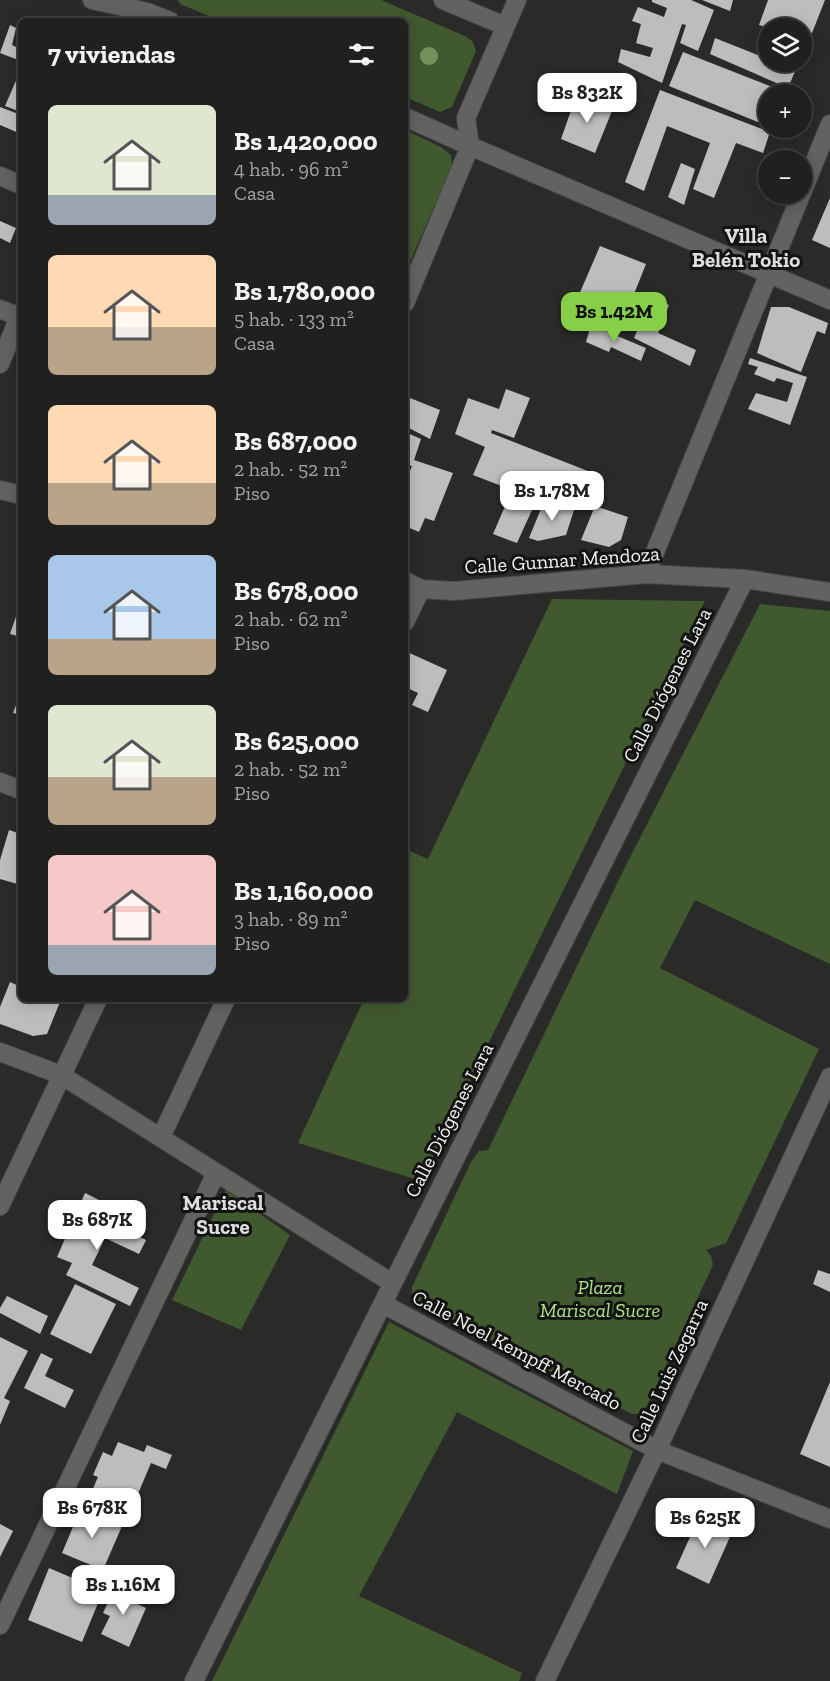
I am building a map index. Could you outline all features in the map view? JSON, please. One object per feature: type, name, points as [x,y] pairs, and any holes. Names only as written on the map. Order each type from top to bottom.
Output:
[{"type":"street","points":[[92,0],[147,11],[163,18]]},
{"type":"street","points":[[443,0],[506,26]]},
{"type":"street","points":[[408,296],[470,146],[466,118],[517,0]]},
{"type":"street","points":[[408,118],[830,300]]},
{"type":"street","points":[[646,574],[830,123]]},
{"type":"street","points":[[0,176],[18,184]]},
{"type":"street","points":[[0,309],[18,314]]},
{"type":"street","points":[[0,364],[18,320]]},
{"type":"street","points":[[0,490],[18,494]]},
{"type":"street","name":"Calle Gunnar Mendoza","points":[[413,585],[454,591],[646,574],[745,579],[830,592]]},
{"type":"street","name":"Calle Diógenes Lara","points":[[194,1681],[745,579]]},
{"type":"street","points":[[408,608],[413,585]]},
{"type":"street","points":[[0,782],[18,789]]},
{"type":"street","points":[[0,1206],[97,1002]]},
{"type":"street","points":[[161,1137],[225,1002]]},
{"type":"street","name":"Calle Noel Kempff Mercado","points":[[0,1052],[61,1075],[392,1283]]},
{"type":"street","name":"Calle Luis Zegarra","points":[[545,1681],[657,1450],[830,1077]]},
{"type":"street","points":[[0,1625],[216,1173]]},
{"type":"street","name":"Calle Noel Kempff Mercado","points":[[383,1304],[657,1450],[830,1519]]},
{"type":"green space","points":[[178,0],[381,0],[465,36],[473,42],[476,51],[452,107],[440,112],[408,98],[408,18],[214,18],[180,4]]},
{"type":"green space","points":[[408,131],[441,147],[451,155],[452,166],[408,266]]},
{"type":"green space","points":[[552,599],[705,601],[421,1181],[298,1143],[363,1002],[408,1002],[408,850],[428,859]]},
{"type":"green space","name":"Plaza Mariscal Sucre","points":[[760,604],[830,611],[830,964],[695,900],[660,968],[819,1049],[726,1243],[706,1250],[711,1256],[713,1265],[647,1406],[641,1414],[632,1414],[417,1302],[412,1296],[412,1287],[471,1162],[479,1151],[488,1150],[625,867]]},
{"type":"green space","points":[[226,1190],[290,1235],[241,1330],[172,1300]]},
{"type":"green space","points":[[389,1322],[633,1451],[617,1494],[457,1412],[359,1596],[522,1673],[519,1681],[212,1681]]},
{"type":"building","points":[[652,0],[691,0],[714,10],[698,51],[680,43],[686,25],[682,24],[662,83],[618,62],[621,49],[650,57],[653,48],[636,43],[641,24],[632,21],[638,7],[664,17],[667,8]]},
{"type":"building","points":[[702,0],[733,0],[730,11]]},
{"type":"building","points":[[768,0],[825,0],[812,33],[812,18],[762,18]]},
{"type":"building","points":[[10,25],[16,28],[12,45],[16,47],[18,42],[18,60],[0,53]]},
{"type":"building","points":[[715,38],[758,55],[758,72],[795,72],[790,84],[779,84],[710,54]]},
{"type":"building","points":[[683,52],[765,84],[758,84],[758,122],[669,86]]},
{"type":"building","points":[[18,76],[18,111],[5,106]]},
{"type":"building","points":[[660,90],[758,127],[758,138],[768,138],[764,150],[758,151],[736,143],[714,198],[693,189],[710,143],[667,126],[644,191],[625,182]]},
{"type":"building","points":[[591,96],[614,106],[595,153],[561,139],[574,102],[586,106]]},
{"type":"building","points":[[0,107],[18,114],[18,133],[0,125]]},
{"type":"building","points":[[681,163],[695,169],[684,205],[668,197]]},
{"type":"building","points":[[830,198],[830,248],[812,240]]},
{"type":"building","points":[[0,221],[16,228],[10,243],[0,238]]},
{"type":"building","points":[[600,246],[646,264],[624,319],[612,315],[610,320],[575,304]]},
{"type":"building","points":[[651,297],[669,305],[658,333],[696,350],[690,366],[634,338]]},
{"type":"building","points":[[771,307],[789,307],[828,323],[825,334],[817,331],[801,372],[757,353]]},
{"type":"building","points":[[591,325],[646,348],[641,361],[611,347],[609,352],[586,342]]},
{"type":"building","points":[[750,358],[807,377],[790,425],[748,409],[756,393],[787,402],[793,383],[777,378],[774,382],[754,374],[758,367],[748,364]]},
{"type":"building","points":[[506,389],[530,398],[514,438],[492,430],[491,433],[593,473],[586,493],[576,490],[574,496],[526,478],[520,493],[537,499],[517,543],[493,534],[512,490],[473,475],[485,447],[455,434],[468,398],[499,409]]},
{"type":"building","points":[[408,397],[440,410],[430,439],[408,428]]},
{"type":"building","points":[[408,433],[421,439],[414,460],[453,473],[434,521],[425,518],[419,532],[408,527],[408,476],[412,466],[408,465]]},
{"type":"building","points":[[545,499],[574,510],[566,535],[538,541],[529,538]]},
{"type":"building","points":[[595,506],[628,517],[621,540],[609,547],[581,540]]},
{"type":"building","points":[[18,611],[18,636],[10,634]]},
{"type":"building","points":[[408,652],[447,670],[428,712],[412,705],[418,693],[408,688]]},
{"type":"building","points":[[18,700],[18,714],[13,713]]},
{"type":"building","points":[[9,830],[18,833],[18,884],[0,879],[0,860]]},
{"type":"building","points":[[10,982],[18,986],[18,1002],[60,1002],[47,1034],[33,1036],[0,1024],[0,1007]]},
{"type":"building","points":[[85,1193],[101,1201],[95,1215],[146,1240],[139,1254],[105,1238],[92,1265],[139,1288],[130,1306],[66,1275],[72,1263],[57,1257]]},
{"type":"building","points":[[818,1270],[830,1274],[830,1292],[813,1284]]},
{"type":"building","points":[[75,1284],[116,1304],[91,1354],[50,1334]]},
{"type":"building","points":[[7,1296],[48,1316],[40,1334],[0,1313],[0,1308]]},
{"type":"building","points":[[0,1337],[28,1351],[4,1398],[10,1401],[0,1425]]},
{"type":"building","points":[[41,1353],[53,1359],[45,1376],[74,1390],[65,1408],[24,1388]]},
{"type":"building","points":[[830,1382],[830,1467],[800,1454]]},
{"type":"building","points":[[118,1442],[144,1452],[147,1445],[172,1455],[166,1469],[151,1463],[132,1508],[92,1491],[98,1477],[93,1475],[103,1452],[112,1456]]},
{"type":"building","points":[[81,1508],[122,1526],[103,1570],[62,1553]]},
{"type":"building","points":[[700,1515],[733,1530],[709,1584],[676,1568]]},
{"type":"building","points":[[0,1524],[13,1531],[0,1557]]},
{"type":"building","points":[[49,1568],[103,1591],[82,1642],[28,1620]]},
{"type":"building","points":[[116,1585],[137,1595],[133,1602],[146,1608],[129,1647],[101,1634],[110,1616],[103,1613]]},
{"type":"district","name":"Villa Belén Tokio","points":[[746,247]]},
{"type":"district","name":"Mariscal Sucre","points":[[223,1214]]}]
